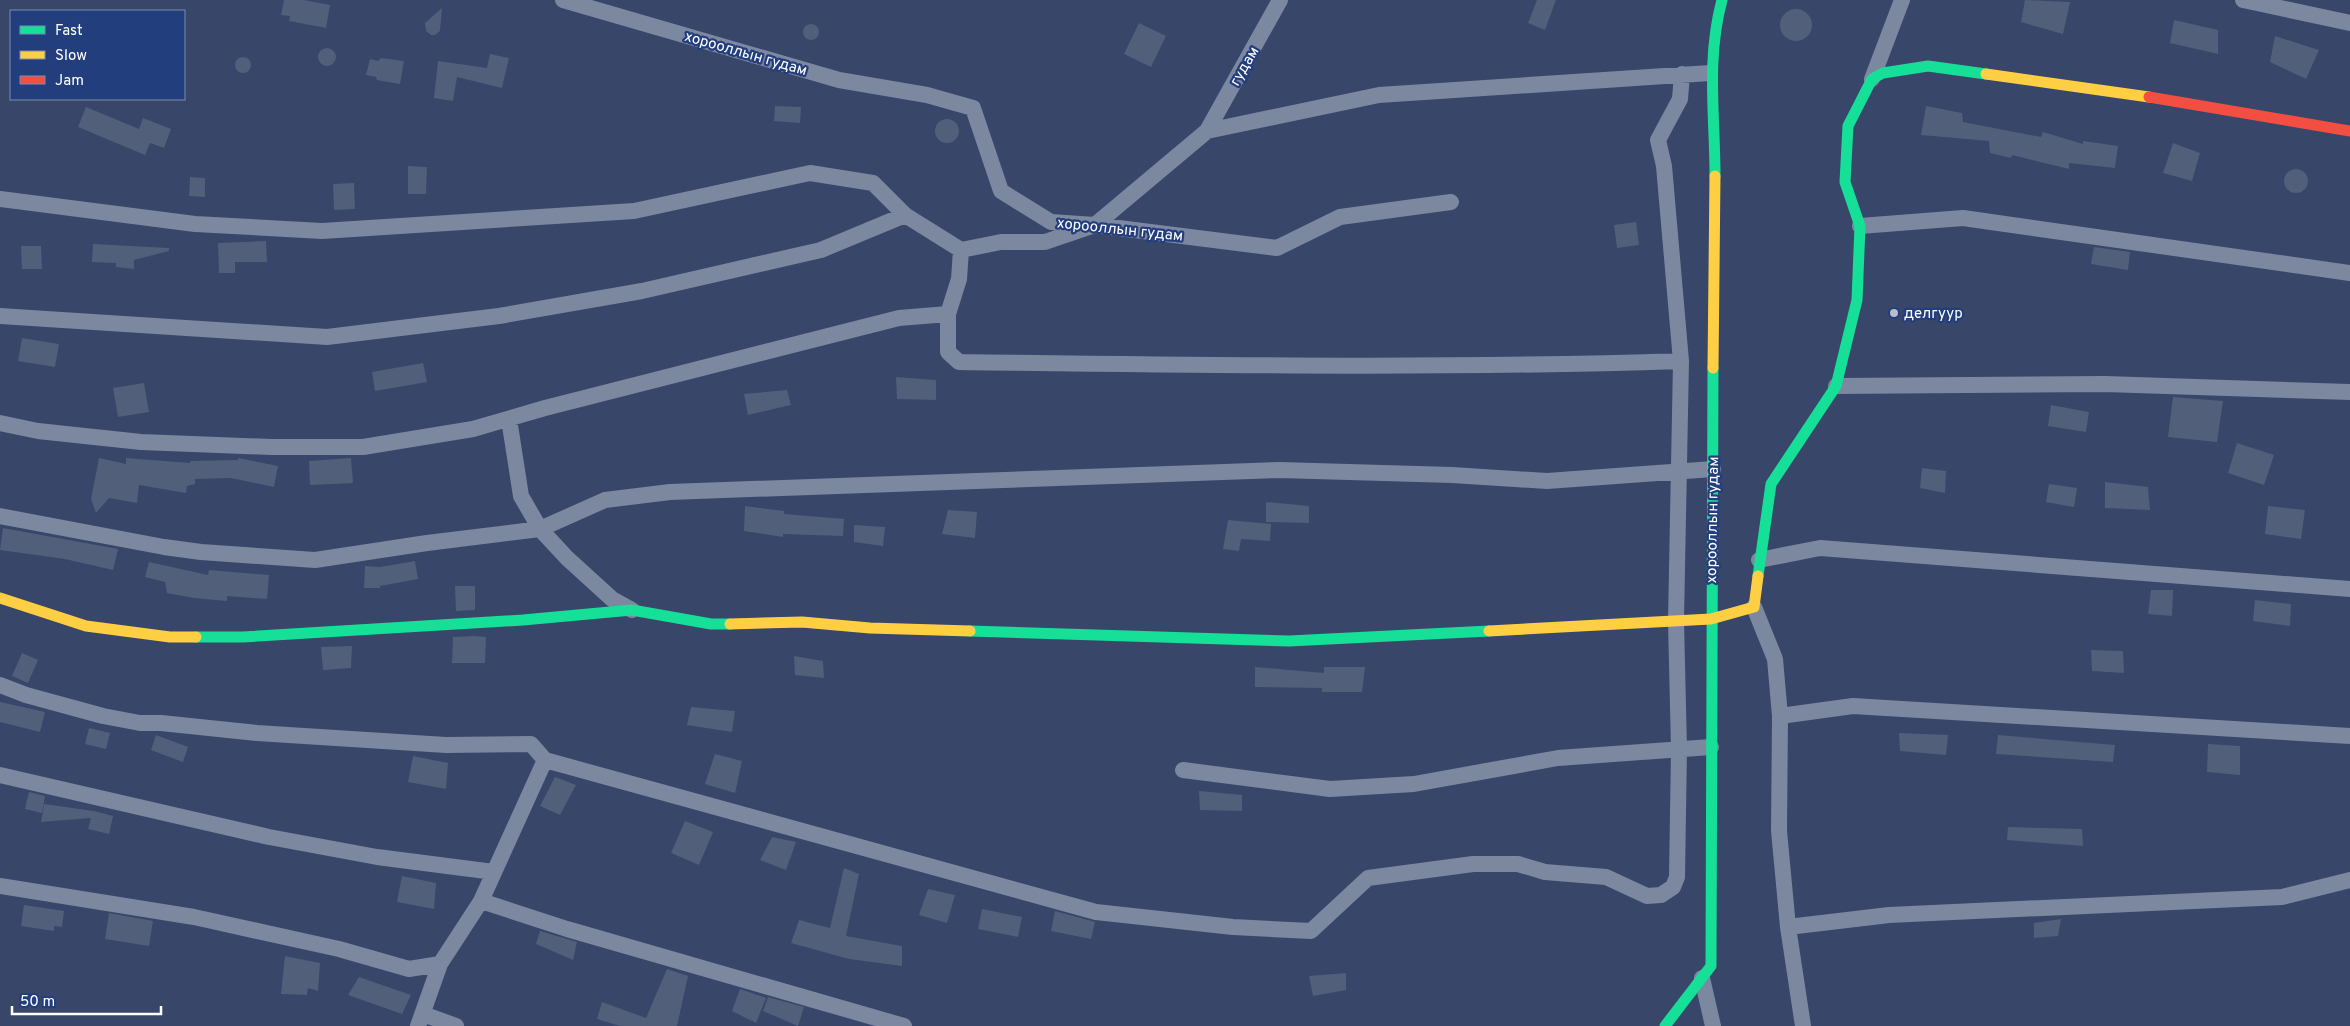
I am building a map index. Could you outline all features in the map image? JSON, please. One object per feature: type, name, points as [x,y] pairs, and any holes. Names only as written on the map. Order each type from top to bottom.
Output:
[{"type":"street","name":"хорооллын гудам","points":[[562,0],[840,80],[927,94],[973,108],[1001,191],[1051,222],[1095,225],[1277,248],[1340,218],[1451,202]]},
{"type":"street","name":"гудам","points":[[1207,131],[1280,0]]},
{"type":"street","name":"хорооллын гудам","points":[[1665,1026],[1712,966],[1710,934],[1714,146],[1710,73],[1718,12],[1722,0]]},
{"type":"street","points":[[1803,1026],[1788,927],[1779,831],[1780,716],[1775,659],[1754,607],[1771,484],[1836,386],[1857,300],[1860,226],[1845,182],[1848,126],[1872,79],[1902,0]]},
{"type":"street","points":[[2243,0],[2350,23]]},
{"type":"street","points":[[1872,79],[1883,73],[1928,66],[2139,96],[2350,131]]},
{"type":"street","points":[[0,199],[195,224],[322,231],[634,212],[810,173],[873,183],[905,215],[961,250],[1001,242],[1044,242],[1095,225],[1207,131],[1380,95],[1710,73]]},
{"type":"street","points":[[0,685],[26,695],[103,716],[140,723],[161,723],[257,733],[446,745],[531,744],[544,760],[1096,912],[1233,927],[1311,931],[1368,878],[1473,864],[1518,864],[1544,872],[1606,877],[1647,896],[1661,895],[1673,887],[1677,877],[1679,749],[1676,621],[1681,361],[1664,166],[1658,140],[1680,99],[1682,74]]},
{"type":"street","points":[[0,316],[327,337],[499,316],[642,291],[821,250],[905,215]]},
{"type":"street","points":[[1860,226],[1963,218],[2350,273]]},
{"type":"street","points":[[961,250],[959,279],[948,314],[948,352],[959,362],[1334,366],[1586,364],[1681,361]]},
{"type":"street","points":[[0,423],[38,431],[141,442],[272,447],[363,447],[473,429],[899,318],[948,314]]},
{"type":"street","points":[[1836,386],[2105,384],[2350,392]]},
{"type":"street","points":[[509,419],[521,496],[540,529],[567,558],[612,599],[632,610]]},
{"type":"street","points":[[0,516],[164,547],[315,560],[427,543],[540,529],[605,500],[670,492],[1280,470],[1452,475],[1547,481],[1713,469]]},
{"type":"street","points":[[1759,560],[1820,548],[2350,589]]},
{"type":"street","points":[[0,598],[86,626],[170,637],[242,637],[522,620],[632,610],[711,624],[802,622],[870,628],[1289,641],[1711,619],[1754,607]]},
{"type":"street","points":[[1780,716],[1853,706],[2350,736]]},
{"type":"street","points":[[1183,770],[1330,790],[1414,784],[1558,758],[1711,747]]},
{"type":"street","points":[[456,1026],[421,1020],[440,964],[481,901],[544,760]]},
{"type":"street","points":[[0,775],[269,837],[377,857],[494,872]]},
{"type":"street","points":[[1788,927],[1889,915],[2282,897],[2350,880]]},
{"type":"street","points":[[0,886],[194,917],[339,948],[409,968],[440,964]]},
{"type":"street","points":[[481,901],[586,934],[904,1026]]},
{"type":"street","points":[[1702,978],[1713,1026]]},
{"type":"building","points":[[284,0],[304,0],[330,5],[326,28],[289,21],[290,16],[281,15]]},
{"type":"building","points":[[1537,0],[1556,0],[1545,30],[1528,23]]},
{"type":"building","points":[[2025,0],[2070,2],[2063,34],[2021,22]]},
{"type":"building","points":[[442,8],[440,31],[435,35],[431,35],[426,31],[425,23]]},
{"type":"building","points":[[1796,9],[1808,13],[1812,25],[1808,37],[1796,41],[1784,37],[1780,25],[1784,13]]},
{"type":"building","points":[[2174,20],[2218,30],[2218,54],[2170,43]]},
{"type":"building","points":[[1139,23],[1166,36],[1151,67],[1124,54]]},
{"type":"building","points":[[811,24],[817,26],[819,32],[817,38],[811,40],[805,38],[803,32],[805,26]]},
{"type":"building","points":[[2275,36],[2319,50],[2306,79],[2270,62]]},
{"type":"building","points":[[327,48],[333,51],[336,57],[333,63],[327,66],[321,63],[318,57],[321,51]]},
{"type":"building","points":[[490,54],[509,58],[502,88],[457,77],[453,101],[434,98],[438,61],[487,68]]},
{"type":"building","points":[[240,57],[246,57],[251,62],[249,71],[240,73],[235,68],[235,62]]},
{"type":"building","points":[[381,58],[404,61],[400,84],[377,80],[376,77],[366,75],[370,59],[378,61]]},
{"type":"building","points":[[775,106],[801,107],[800,123],[774,121]]},
{"type":"building","points":[[1926,106],[1962,113],[1963,122],[2041,137],[2043,132],[2083,144],[2083,141],[2118,146],[2115,168],[2069,163],[2069,169],[2012,155],[2011,158],[1990,153],[1989,141],[1921,135]]},
{"type":"building","points":[[86,107],[139,129],[143,118],[171,129],[164,148],[150,143],[145,155],[78,127]]},
{"type":"building","points":[[947,119],[955,123],[959,131],[955,139],[947,143],[939,139],[935,131],[939,123]]},
{"type":"building","points":[[2173,143],[2200,153],[2192,181],[2163,173]]},
{"type":"building","points":[[408,166],[427,167],[426,194],[408,194]]},
{"type":"building","points":[[2291,169],[2301,169],[2308,176],[2308,186],[2301,193],[2291,193],[2284,186],[2284,176]]},
{"type":"building","points":[[190,177],[205,178],[205,197],[189,196]]},
{"type":"building","points":[[354,183],[355,209],[334,210],[333,184]]},
{"type":"building","points":[[1636,222],[1639,245],[1617,248],[1614,225]]},
{"type":"building","points":[[266,241],[267,262],[235,262],[235,273],[219,273],[218,243]]},
{"type":"building","points":[[93,244],[169,248],[169,251],[134,260],[134,269],[116,267],[116,263],[92,262]]},
{"type":"building","points":[[21,246],[41,246],[42,269],[22,269]]},
{"type":"building","points":[[2094,247],[2130,252],[2128,270],[2091,264]]},
{"type":"building","points":[[22,338],[59,344],[55,367],[18,361]]},
{"type":"building","points":[[423,363],[427,382],[375,391],[372,372]]},
{"type":"building","points":[[896,377],[936,380],[936,400],[897,399]]},
{"type":"building","points":[[144,383],[149,412],[118,417],[113,388]]},
{"type":"building","points":[[787,390],[791,405],[748,415],[744,394]]},
{"type":"building","points":[[2173,397],[2223,401],[2217,442],[2168,437]]},
{"type":"building","points":[[2051,405],[2089,412],[2086,432],[2048,426]]},
{"type":"building","points":[[2237,443],[2274,455],[2264,485],[2228,473]]},
{"type":"building","points":[[99,458],[126,464],[126,458],[190,463],[190,461],[238,460],[238,458],[278,466],[274,487],[231,478],[195,479],[195,484],[187,486],[186,493],[139,485],[137,503],[109,498],[96,513],[91,499]]},
{"type":"building","points":[[351,458],[353,483],[310,485],[309,461]]},
{"type":"building","points":[[1922,468],[1946,471],[1945,493],[1920,488]]},
{"type":"building","points":[[2105,482],[2148,487],[2150,510],[2105,508]]},
{"type":"building","points":[[2049,484],[2077,488],[2074,507],[2046,502]]},
{"type":"building","points":[[1266,502],[1309,506],[1309,523],[1266,522]]},
{"type":"building","points":[[745,506],[784,511],[784,514],[844,519],[843,536],[783,534],[783,537],[744,531]]},
{"type":"building","points":[[2268,506],[2305,510],[2301,539],[2265,534]]},
{"type":"building","points":[[948,510],[977,512],[975,538],[942,534]]},
{"type":"building","points":[[1228,520],[1271,524],[1270,541],[1241,539],[1239,551],[1223,549]]},
{"type":"building","points":[[854,525],[885,527],[883,546],[854,542]]},
{"type":"building","points":[[3,528],[118,549],[113,570],[65,559],[0,550]]},
{"type":"building","points":[[415,561],[418,579],[380,586],[380,588],[364,588],[365,566],[380,567]]},
{"type":"building","points":[[149,562],[208,575],[209,570],[269,575],[267,599],[227,596],[227,601],[167,593],[165,582],[145,577]]},
{"type":"building","points":[[455,586],[475,586],[475,610],[456,611]]},
{"type":"building","points":[[2151,590],[2173,590],[2172,616],[2148,614]]},
{"type":"building","points":[[2255,600],[2291,604],[2290,626],[2253,621]]},
{"type":"building","points":[[453,637],[486,637],[485,663],[452,663]]},
{"type":"building","points":[[352,646],[351,668],[323,670],[321,647]]},
{"type":"building","points":[[2091,650],[2123,651],[2124,673],[2092,671]]},
{"type":"building","points":[[22,653],[38,660],[28,683],[12,676]]},
{"type":"building","points":[[794,656],[823,661],[824,678],[795,675]]},
{"type":"building","points":[[1255,667],[1324,673],[1324,667],[1365,667],[1362,692],[1322,692],[1322,688],[1255,687]]},
{"type":"building","points":[[0,702],[45,712],[40,732],[0,722]]},
{"type":"building","points":[[691,707],[735,711],[732,732],[687,725]]},
{"type":"building","points":[[89,728],[110,733],[106,749],[85,744]]},
{"type":"building","points":[[1899,733],[1948,735],[1946,755],[1900,751]]},
{"type":"building","points":[[156,735],[188,747],[183,762],[151,750]]},
{"type":"building","points":[[1998,735],[2115,745],[2113,762],[1996,754]]},
{"type":"building","points":[[2208,744],[2240,746],[2240,775],[2207,772]]},
{"type":"building","points":[[715,754],[742,761],[735,793],[705,784]]},
{"type":"building","points":[[413,756],[448,763],[446,789],[408,782]]},
{"type":"building","points":[[555,777],[576,785],[560,815],[540,806]]},
{"type":"building","points":[[1199,791],[1242,795],[1242,811],[1200,810]]},
{"type":"building","points":[[29,792],[45,796],[42,813],[25,809]]},
{"type":"building","points":[[44,804],[94,811],[113,816],[109,834],[88,829],[91,818],[41,822]]},
{"type":"building","points":[[685,821],[713,832],[699,865],[671,853]]},
{"type":"building","points":[[2008,827],[2082,829],[2083,846],[2007,840]]},
{"type":"building","points":[[772,837],[796,842],[786,870],[760,860]]},
{"type":"building","points":[[844,868],[859,874],[846,936],[902,946],[902,966],[849,959],[791,943],[799,920],[830,928]]},
{"type":"building","points":[[402,876],[436,883],[434,909],[397,902]]},
{"type":"building","points":[[928,889],[955,895],[947,923],[919,915]]},
{"type":"building","points":[[24,905],[64,911],[62,927],[54,926],[54,931],[21,926]]},
{"type":"building","points":[[982,909],[1022,917],[1018,937],[978,929]]},
{"type":"building","points":[[1055,911],[1095,922],[1091,939],[1051,931]]},
{"type":"building","points":[[109,913],[153,921],[149,946],[105,939]]},
{"type":"building","points":[[2061,919],[2058,936],[2034,938],[2034,923]]},
{"type":"building","points":[[540,931],[577,942],[573,960],[536,944]]},
{"type":"building","points":[[285,956],[320,963],[318,991],[308,988],[307,995],[281,994]]},
{"type":"building","points":[[667,969],[688,976],[677,1026],[620,1026],[597,1019],[602,1002],[646,1018]]},
{"type":"building","points":[[1346,973],[1346,990],[1313,996],[1309,976]]},
{"type":"building","points":[[359,977],[411,995],[402,1014],[348,995]]},
{"type":"building","points":[[740,989],[766,998],[756,1023],[732,1011]]},
{"type":"building","points":[[768,997],[804,1007],[798,1026],[763,1011]]},
{"type":"traffic: fast","points":[[1715,176],[1712,88],[1714,44],[1722,0]]},
{"type":"traffic: fast","points":[[1758,576],[1771,484],[1836,386],[1857,300],[1860,226],[1845,182],[1848,126],[1872,79],[1883,73],[1928,66],[1986,74]]},
{"type":"traffic: fast","points":[[1665,1026],[1711,966],[1713,368]]},
{"type":"traffic: fast","points":[[196,637],[243,637],[523,620],[632,610],[711,624],[730,624]]},
{"type":"traffic: fast","points":[[970,631],[1289,641],[1489,631]]},
{"type":"traffic: slow","points":[[1986,74],[2149,97]]},
{"type":"traffic: slow","points":[[1713,368],[1715,176]]},
{"type":"traffic: slow","points":[[1489,631],[1711,619],[1754,607],[1758,576]]},
{"type":"traffic: slow","points":[[0,598],[86,626],[170,637],[196,637]]},
{"type":"traffic: slow","points":[[730,624],[802,622],[870,628],[970,631]]},
{"type":"traffic: jam","points":[[2149,97],[2350,131]]},
{"type":"place","name":"делгуур","points":[[1894,313]]}]
